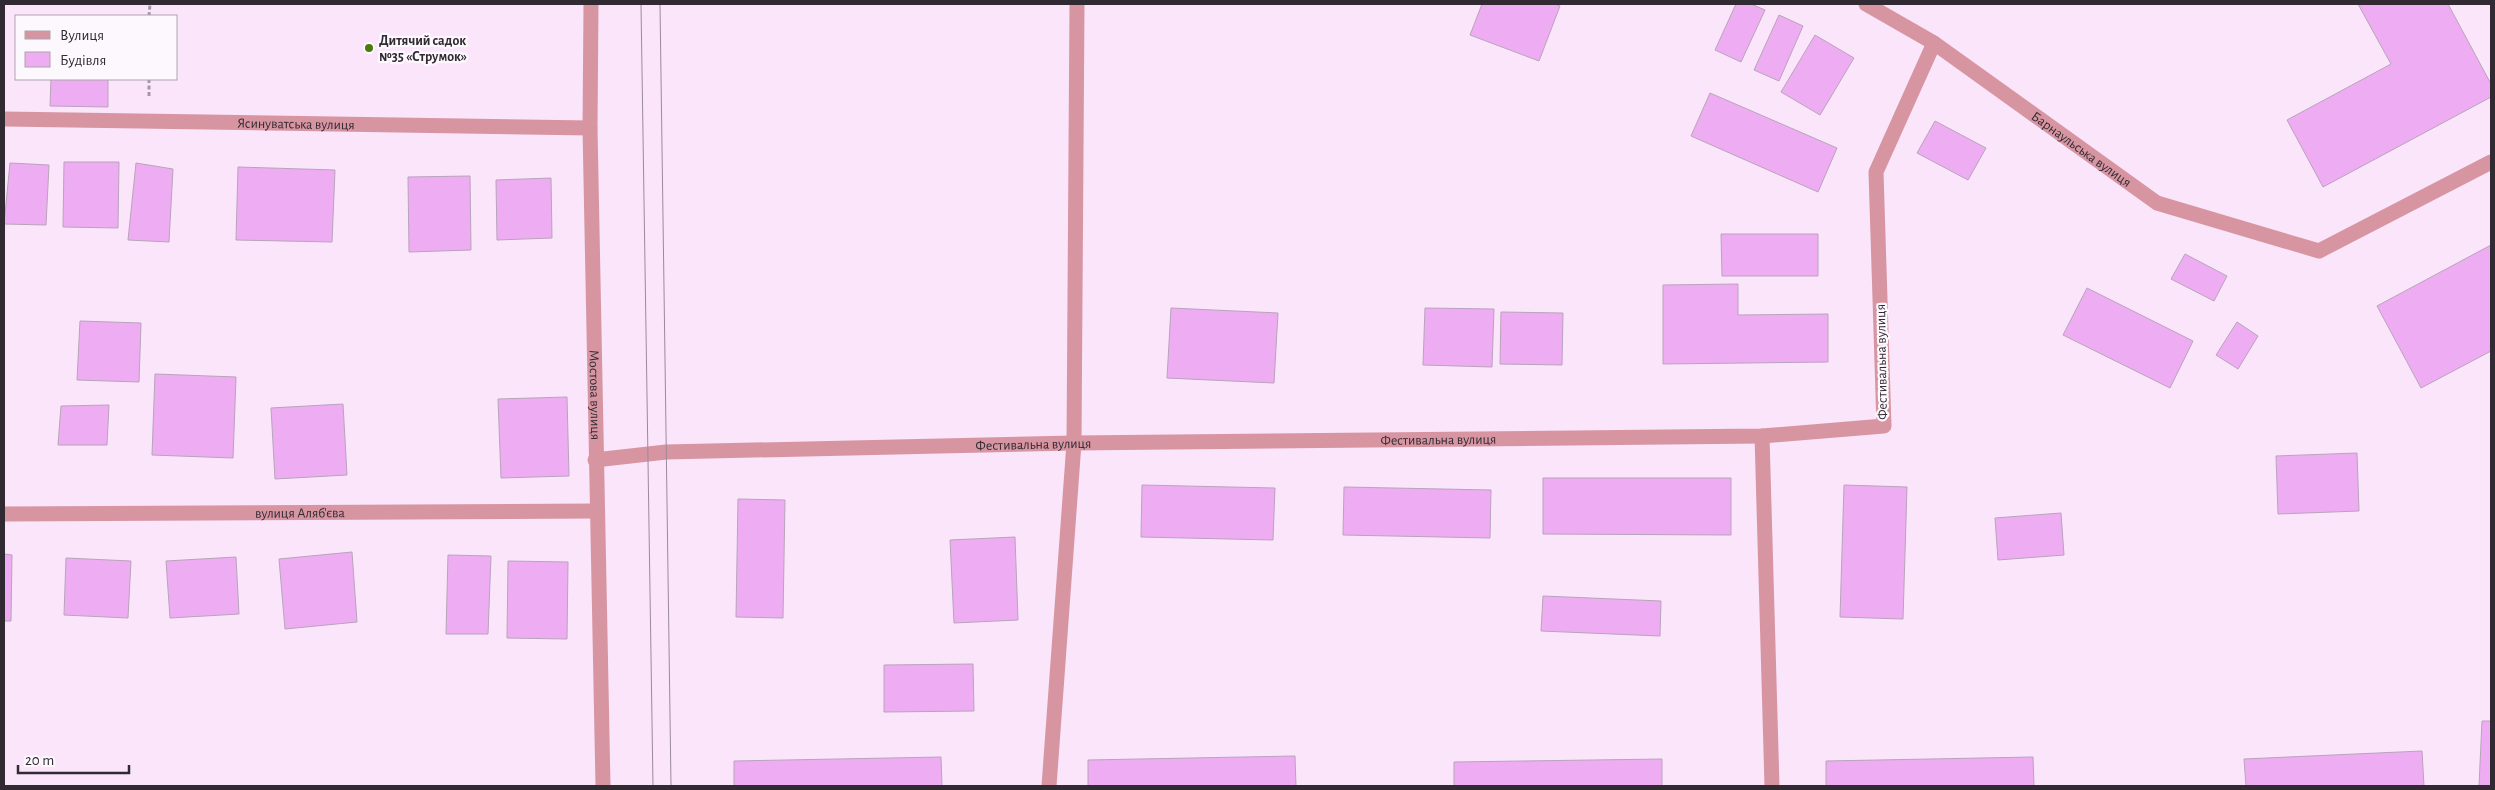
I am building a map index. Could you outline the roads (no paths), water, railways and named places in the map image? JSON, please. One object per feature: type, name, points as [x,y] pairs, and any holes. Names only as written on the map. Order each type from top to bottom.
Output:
[{"type":"street","name":"Мостова вулиця","points":[[592,4],[590,128],[596,512],[603,786]]},
{"type":"street","points":[[1049,786],[1074,443],[1077,4]]},
{"type":"street","name":"Барнаульська вулиця","points":[[1866,4],[1934,42],[2157,203],[2319,251],[2491,162]]},
{"type":"street","name":"Фестивальна вулиця","points":[[595,460],[666,452],[1074,443],[1762,436],[1884,426],[1876,172],[1934,42]]},
{"type":"street","name":"Ясинуватська вулиця","points":[[4,119],[590,128]]},
{"type":"street","points":[[1762,436],[1772,786]]},
{"type":"street","name":"вулиця Аляб'єва","points":[[4,514],[596,512]]},
{"type":"tram line","points":[[641,4],[653,786]]},
{"type":"tram line","points":[[660,4],[671,786]]},
{"type":"place","name":"Дитячий садок №35 «Струмок»","points":[[369,48]]}]
